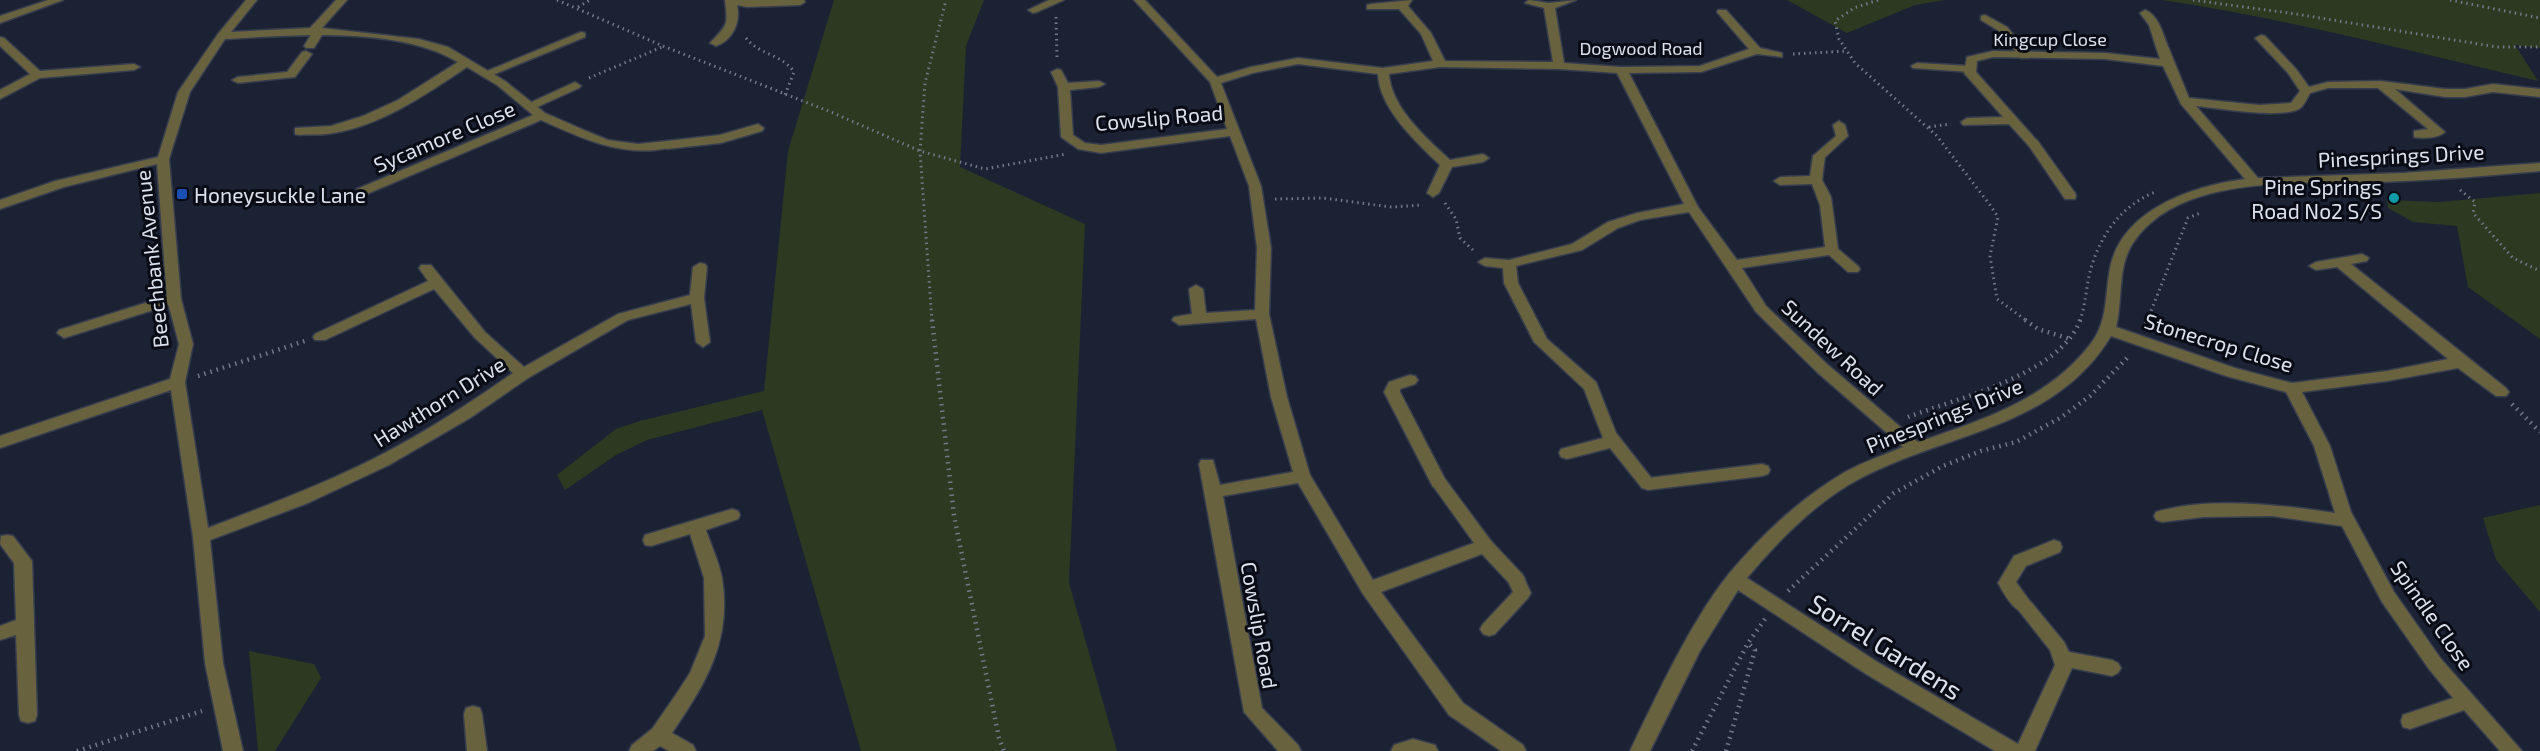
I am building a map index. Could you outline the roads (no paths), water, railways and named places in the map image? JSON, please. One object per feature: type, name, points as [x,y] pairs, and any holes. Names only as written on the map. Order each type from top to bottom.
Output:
[{"type":"street","points":[[0,20],[58,0]]},
{"type":"street","name":"Beechbank Avenue","points":[[233,751],[214,663],[201,537],[177,382],[186,344],[174,299],[163,159],[184,92],[222,36],[252,0]]},
{"type":"street","points":[[238,80],[291,75],[308,50],[315,32],[342,0]]},
{"type":"street","name":"Cowslip Road","points":[[1139,0],[1215,81],[1255,186],[1264,248],[1262,314],[1279,397],[1302,476],[1369,589],[1456,710],[1516,751]]},
{"type":"street","points":[[1530,3],[1550,6],[1571,0]]},
{"type":"street","points":[[731,1],[747,4],[800,2]]},
{"type":"street","points":[[716,43],[727,35],[735,21],[731,1]]},
{"type":"street","points":[[1033,10],[1057,1]]},
{"type":"street","points":[[1371,8],[1405,3],[1436,48],[1440,64]]},
{"type":"street","name":"Dogwood Road","points":[[1550,6],[1559,66]]},
{"type":"street","points":[[1722,12],[1756,50],[1778,55]]},
{"type":"street","points":[[2145,13],[2154,24],[2167,63],[2185,101],[2254,182]]},
{"type":"street","points":[[1985,18],[2003,29],[2025,56]]},
{"type":"street","name":"Sycamore Close","points":[[222,36],[315,32],[359,34],[419,42],[444,49],[467,62],[541,116],[605,143],[638,148],[721,139],[758,128]]},
{"type":"street","points":[[486,74],[581,35]]},
{"type":"street","points":[[2261,38],[2292,71],[2306,91]]},
{"type":"street","points":[[0,40],[37,75]]},
{"type":"street","name":"Dogwood Road","points":[[1215,81],[1251,70],[1298,61],[1383,71],[1440,64],[1559,66],[1622,70],[1701,69],[1756,50]]},
{"type":"street","name":"Kingcup Close","points":[[2070,196],[2033,143],[1970,73],[1971,59],[1993,54],[2105,56],[2167,63]]},
{"type":"street","points":[[298,131],[330,130],[367,119],[401,104],[467,62]]},
{"type":"street","points":[[1917,66],[1970,69]]},
{"type":"street","points":[[0,95],[37,75],[134,67]]},
{"type":"street","name":"Sundew Road","points":[[1622,70],[1692,207],[1761,309],[1823,369],[1916,449]]},
{"type":"street","points":[[1383,71],[1385,89],[1394,103],[1447,164]]},
{"type":"street","name":"Cowslip Road","points":[[1057,72],[1064,87],[1067,137],[1082,146],[1101,149],[1236,132]]},
{"type":"street","name":"Cowslip Road","points":[[1064,87],[1100,84]]},
{"type":"street","points":[[2381,84],[2439,132],[2418,134]]},
{"type":"street","points":[[2185,101],[2284,108],[2298,104],[2306,91],[2328,85],[2381,84],[2445,93],[2465,93],[2493,88],[2540,93]]},
{"type":"street","points":[[529,106],[575,86]]},
{"type":"street","name":"Sycamore Close","points":[[362,192],[541,116]]},
{"type":"street","points":[[1967,122],[2010,120]]},
{"type":"street","points":[[1839,125],[1842,136],[1839,141],[1826,148],[1819,156],[1816,180],[1825,191],[1829,210],[1827,232],[1832,250],[1853,269]]},
{"type":"street","points":[[633,162],[638,148]]},
{"type":"street","points":[[1447,164],[1483,158]]},
{"type":"street","points":[[0,205],[69,181],[163,159]]},
{"type":"street","points":[[1433,193],[1447,164]]},
{"type":"street","name":"Pinesprings Drive","points":[[1640,751],[1696,637],[1735,579],[1764,545],[1795,516],[1852,475],[1916,449],[2015,414],[2049,393],[2078,369],[2107,330],[2121,253],[2136,230],[2162,209],[2196,194],[2254,182],[2444,176],[2540,167]]},
{"type":"street","points":[[1780,181],[1816,180]]},
{"type":"street","points":[[1485,262],[1509,264],[1577,247],[1596,238],[1613,225],[1692,207]]},
{"type":"street","points":[[1733,265],[1832,250]]},
{"type":"street","points":[[2316,266],[2362,258]]},
{"type":"street","points":[[2340,262],[2501,392]]},
{"type":"street","points":[[1509,264],[1511,283],[1541,342],[1591,386],[1598,408],[1614,441],[1648,484],[1762,470]]},
{"type":"street","points":[[700,267],[697,298],[703,342]]},
{"type":"street","points":[[426,268],[435,283],[480,335],[523,374]]},
{"type":"street","points":[[320,337],[435,283]]},
{"type":"street","points":[[1196,289],[1200,318]]},
{"type":"street","name":"Hawthorn Drive","points":[[201,537],[302,499],[383,461],[465,414],[523,374],[623,317],[697,298]]},
{"type":"street","points":[[64,333],[174,299]]},
{"type":"street","points":[[1179,320],[1262,314]]},
{"type":"street","name":"Stonecrop Close","points":[[2107,330],[2231,372],[2292,388],[2386,376],[2461,362]]},
{"type":"street","points":[[1410,380],[1394,386],[1392,392],[1439,483],[1485,546],[1516,579],[1522,593],[1489,629]]},
{"type":"street","points":[[0,442],[177,382]]},
{"type":"street","name":"Spindle Close","points":[[2292,388],[2322,446],[2343,512],[2388,597],[2435,664],[2512,751]]},
{"type":"street","points":[[1567,453],[1614,441]]},
{"type":"street","name":"Cowslip Road","points":[[1207,464],[1253,712],[1291,751]]},
{"type":"street","points":[[1214,492],[1302,476]]},
{"type":"street","points":[[2162,516],[2204,511],[2272,510],[2349,521]]},
{"type":"street","points":[[651,540],[732,514]]},
{"type":"street","points":[[639,751],[659,735],[698,676],[714,636],[712,578],[696,526]]},
{"type":"street","points":[[7,541],[23,561],[28,715]]},
{"type":"street","points":[[1369,589],[1485,546]]},
{"type":"street","points":[[2025,751],[2064,665],[2058,647],[2007,583],[2020,561],[2054,547]]},
{"type":"street","name":"Sorrel Gardens","points":[[1735,579],[1943,714],[2013,751]]},
{"type":"street","points":[[0,633],[24,625]]},
{"type":"street","points":[[2061,658],[2112,668]]},
{"type":"street","name":"Spindle Close","points":[[2409,720],[2467,701]]},
{"type":"street","points":[[473,714],[476,751]]},
{"type":"street","points":[[659,735],[686,751]]},
{"type":"street","points":[[1401,751],[1413,747],[1428,751]]},
{"type":"place","name":"Honeysuckle Lane","points":[[182,194]]},
{"type":"place","name":"Pine Springs Road No2 S/S","points":[[2394,198]]}]
